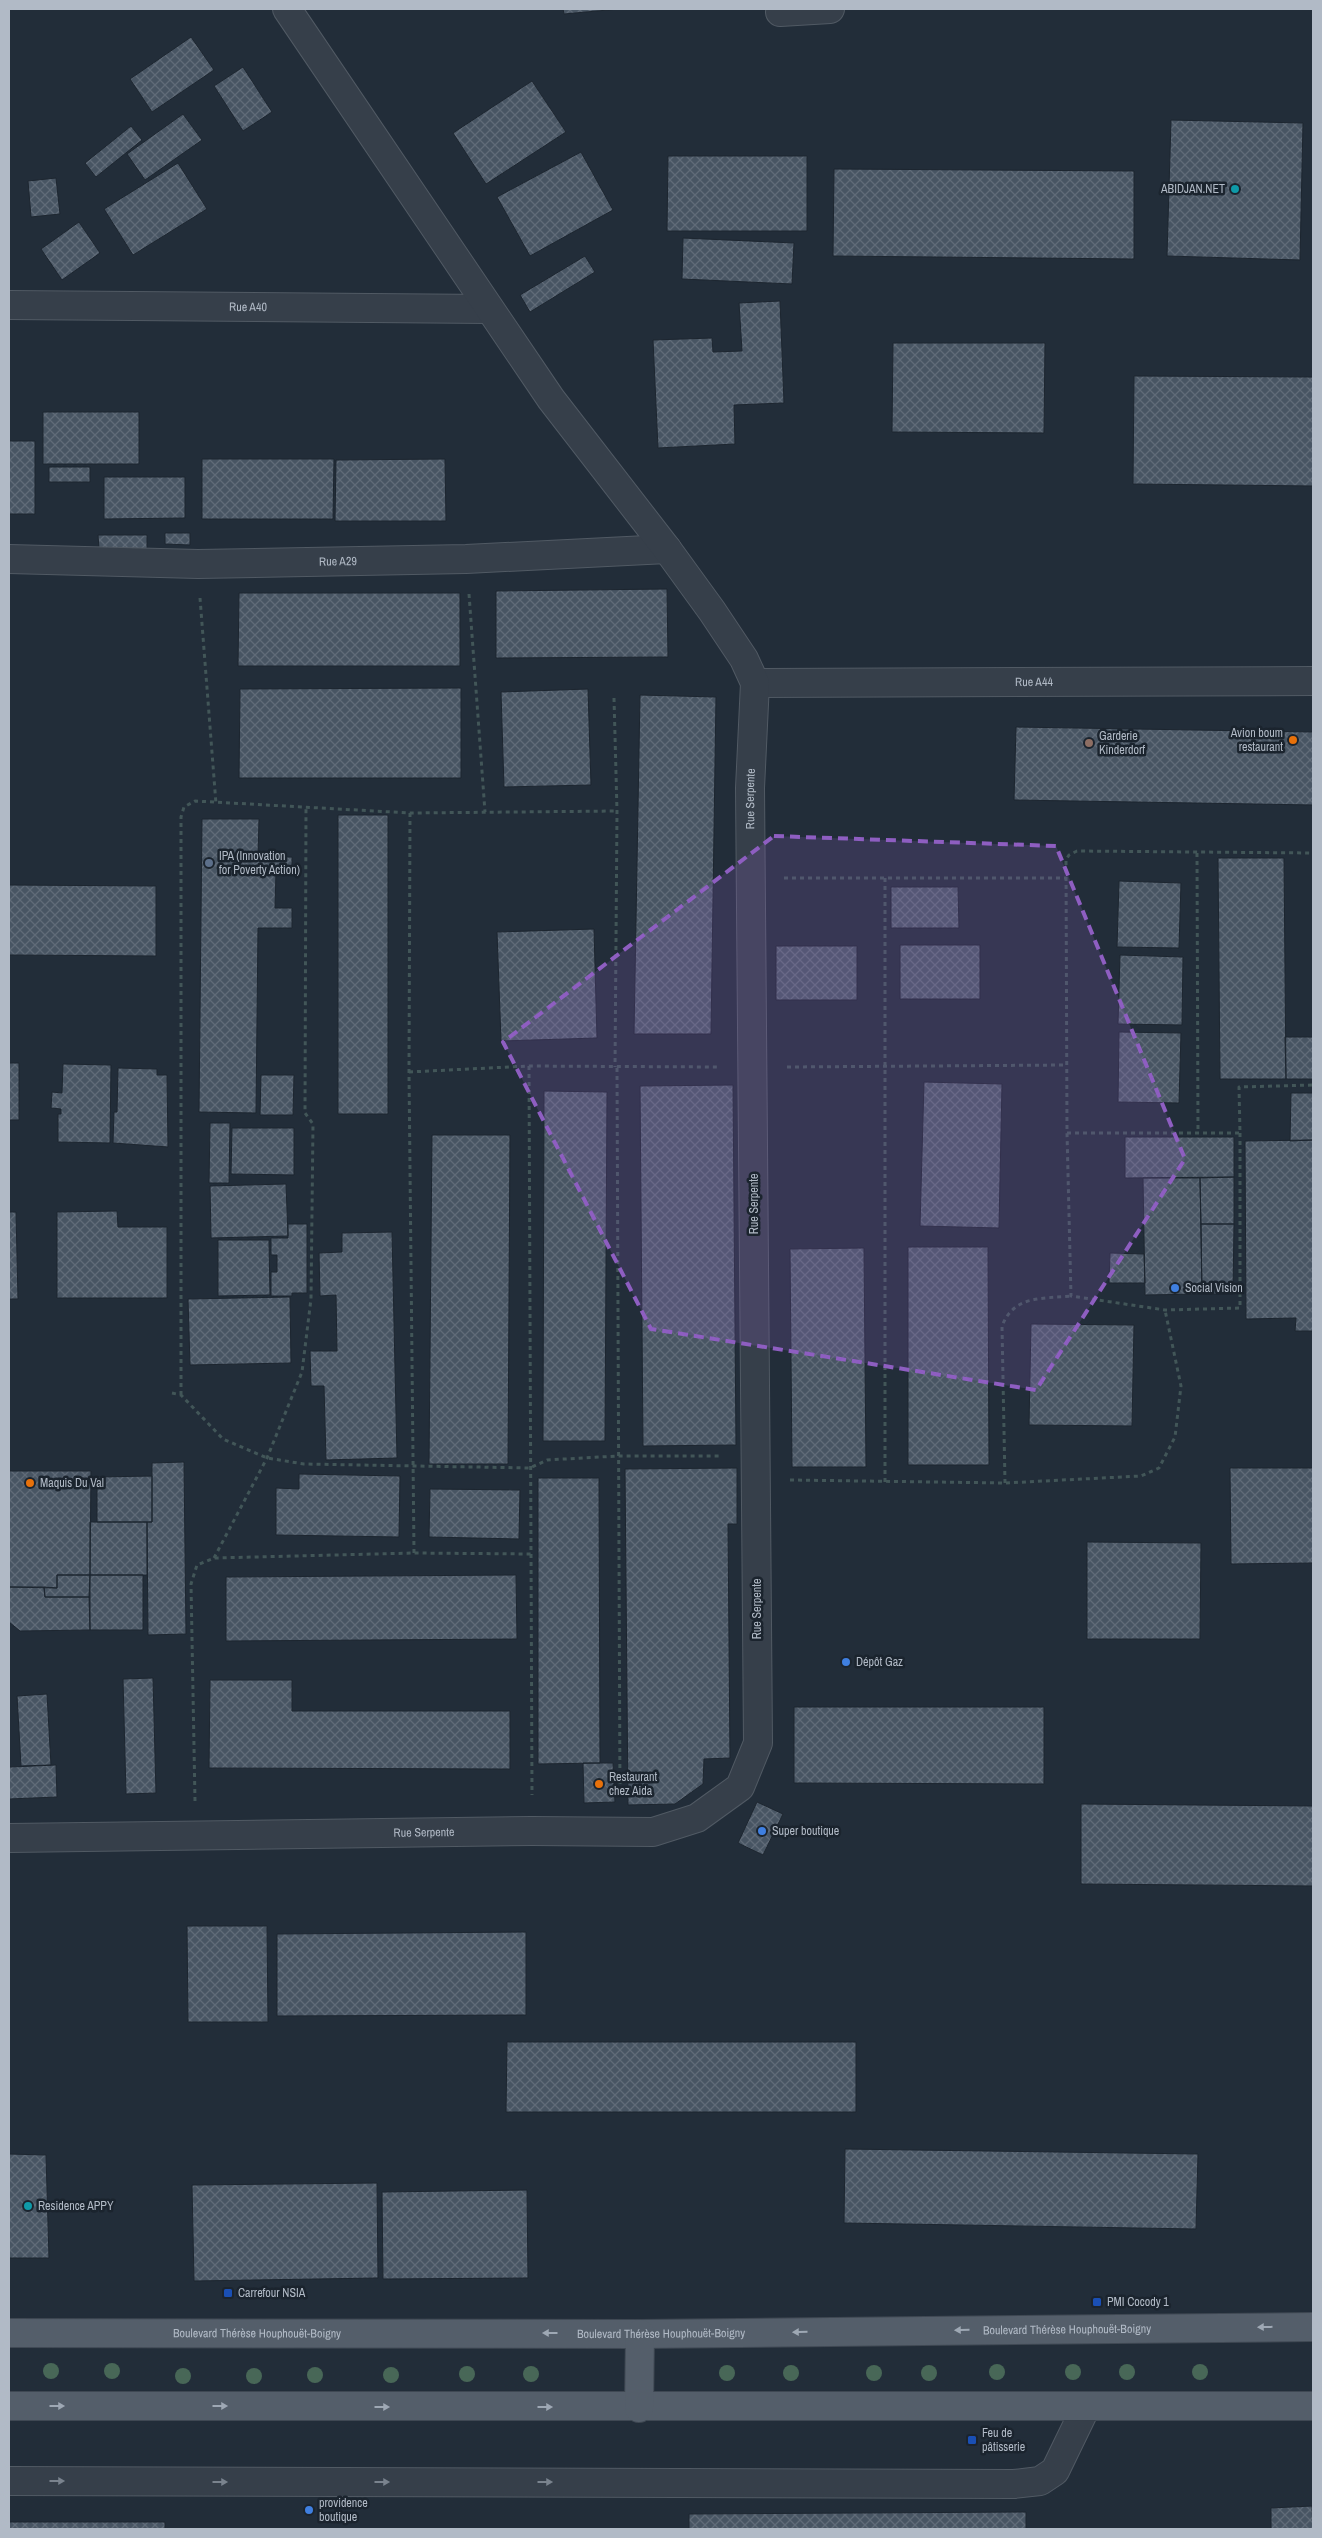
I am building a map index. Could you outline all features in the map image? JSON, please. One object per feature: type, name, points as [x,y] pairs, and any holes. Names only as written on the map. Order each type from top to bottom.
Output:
[{"type":"main road","name":"Boulevard Thérèse Houphouët-Boigny","points":[[9,2333],[640,2334],[1313,2327]]},
{"type":"main road","points":[[639,2408],[640,2334]]},
{"type":"main road","points":[[9,2406],[639,2408],[1313,2406]]},
{"type":"street","points":[[287,9],[488,309],[551,399],[667,549],[712,611],[744,659],[755,683]]},
{"type":"street","points":[[780,12],[830,9]]},
{"type":"street","name":"Rue A40","points":[[9,305],[488,309]]},
{"type":"street","name":"Rue A29","points":[[9,559],[198,564],[466,558],[667,549]]},
{"type":"street","name":"Rue A44","points":[[755,683],[1313,681]]},
{"type":"street","name":"Rue Serpente","points":[[9,1838],[196,1837],[532,1831],[653,1832],[697,1818],[740,1787],[758,1743],[750,788],[755,683]]},
{"type":"street","points":[[9,2481],[1014,2484],[1040,2481],[1056,2471],[1086,2407]]},
{"type":"path","points":[[466,558],[485,812]]},
{"type":"path","points":[[198,564],[216,804]]},
{"type":"path","points":[[614,698],[620,1832]]},
{"type":"path","points":[[181,1395],[181,817],[184,807],[195,801],[216,804],[410,813],[616,811]]},
{"type":"path","points":[[214,1558],[267,1458],[302,1372],[311,1299],[312,1124],[305,1113],[306,807]]},
{"type":"path","points":[[410,813],[412,1466],[414,1552]]},
{"type":"path","points":[[1071,1296],[1067,1133],[1066,860],[1077,851],[1313,853]]},
{"type":"path","points":[[1197,853],[1198,1133]]},
{"type":"path","points":[[751,878],[1066,878]]},
{"type":"path","points":[[884,878],[886,1483]]},
{"type":"path","points":[[528,1066],[532,1831]]},
{"type":"path","points":[[1005,1483],[1002,1326],[1007,1313],[1022,1302],[1071,1296],[1165,1310],[1240,1308],[1239,1087],[1313,1085]]},
{"type":"path","points":[[1067,1133],[1240,1133]]},
{"type":"path","points":[[172,1394],[181,1395],[223,1439],[267,1458],[304,1464],[530,1468],[547,1460],[618,1456],[736,1456],[756,1479],[886,1483],[1005,1483],[1141,1476],[1159,1468],[1175,1436],[1181,1386],[1165,1310]]},
{"type":"path","points":[[196,1837],[191,1584],[198,1565],[214,1558],[414,1552],[531,1554]]},
{"type":"highlighted area","points":[[774,836],[1056,846],[1185,1159],[1036,1390],[651,1329],[503,1042]]},
{"type":"building","points":[[563,9],[619,9],[564,14]]},
{"type":"building","points":[[191,37],[214,70],[152,112],[130,79]]},
{"type":"building","points":[[243,67],[272,112],[243,131],[214,86]]},
{"type":"building","points":[[532,81],[566,132],[486,184],[453,133]]},
{"type":"building","points":[[183,114],[202,140],[145,180],[127,154]]},
{"type":"building","name":"ABIDJAN.NET","points":[[1171,120],[1303,123],[1300,260],[1167,256]]},
{"type":"building","points":[[131,126],[142,140],[96,177],[85,163]]},
{"type":"building","points":[[581,152],[613,210],[530,256],[497,197]]},
{"type":"building","points":[[668,156],[807,156],[807,231],[667,231]]},
{"type":"building","points":[[178,163],[207,209],[133,255],[104,209]]},
{"type":"building","points":[[834,169],[1134,171],[1134,259],[833,256]]},
{"type":"building","points":[[56,178],[60,214],[31,217],[28,181]]},
{"type":"building","points":[[79,222],[100,253],[62,280],[41,249]]},
{"type":"building","points":[[683,238],[794,243],[792,284],[682,279]]},
{"type":"building","points":[[585,256],[595,272],[530,312],[520,295]]},
{"type":"building","points":[[780,301],[784,403],[734,405],[735,444],[658,448],[653,340],[712,338],[713,352],[742,351],[739,303]]},
{"type":"building","points":[[893,343],[1045,343],[1044,433],[892,432]]},
{"type":"building","points":[[1134,376],[1313,377],[1313,486],[1133,484]]},
{"type":"building","points":[[43,412],[139,412],[139,464],[43,464]]},
{"type":"building","points":[[9,441],[35,441],[35,514],[9,514]]},
{"type":"building","points":[[202,459],[334,459],[333,519],[202,519]]},
{"type":"building","points":[[445,459],[446,521],[335,521],[336,460]]},
{"type":"building","points":[[49,467],[90,467],[90,482],[49,482]]},
{"type":"building","points":[[104,477],[185,477],[185,518],[104,519]]},
{"type":"building","points":[[165,533],[190,533],[190,545],[165,544]]},
{"type":"building","points":[[98,535],[147,535],[147,549],[99,549]]},
{"type":"building","points":[[667,589],[668,657],[496,658],[496,591]]},
{"type":"building","points":[[239,593],[460,593],[460,666],[238,666]]},
{"type":"building","points":[[461,688],[461,778],[239,778],[240,689]]},
{"type":"building","points":[[588,689],[591,785],[504,787],[501,692]]},
{"type":"building","points":[[640,695],[716,697],[711,1034],[634,1034]]},
{"type":"building","points":[[1016,727],[1313,732],[1313,805],[1014,800]]},
{"type":"building","points":[[338,815],[388,815],[388,1114],[338,1114]]},
{"type":"building","points":[[202,819],[259,819],[258,857],[292,857],[292,872],[276,872],[275,908],[292,908],[292,928],[258,928],[256,1113],[199,1112]]},
{"type":"building","points":[[1218,858],[1284,858],[1286,1079],[1220,1079]]},
{"type":"building","points":[[1119,881],[1181,883],[1179,948],[1117,947]]},
{"type":"building","points":[[9,885],[156,886],[156,956],[9,955]]},
{"type":"building","points":[[891,887],[958,887],[959,928],[891,928]]},
{"type":"building","points":[[594,929],[597,1038],[501,1041],[497,932]]},
{"type":"building","points":[[900,945],[980,945],[980,999],[900,999]]},
{"type":"building","points":[[776,946],[857,946],[857,1000],[776,1000]]},
{"type":"building","points":[[1120,955],[1183,957],[1182,1025],[1118,1024]]},
{"type":"building","points":[[1119,1032],[1181,1033],[1179,1103],[1118,1102]]},
{"type":"building","points":[[1285,1037],[1313,1037],[1313,1079],[1286,1079]]},
{"type":"building","points":[[9,1063],[19,1063],[19,1120],[9,1120]]},
{"type":"building","points":[[63,1064],[111,1065],[110,1143],[58,1142],[58,1114],[61,1114],[61,1109],[51,1108],[52,1092],[62,1093]]},
{"type":"building","points":[[118,1068],[157,1069],[157,1075],[167,1075],[168,1147],[113,1143],[114,1112],[117,1112]]},
{"type":"building","points":[[261,1075],[294,1075],[293,1115],[260,1115]]},
{"type":"building","points":[[924,1082],[1002,1084],[999,1228],[920,1226]]},
{"type":"building","points":[[733,1085],[736,1445],[643,1446],[640,1086]]},
{"type":"building","points":[[544,1091],[607,1092],[605,1441],[543,1441]]},
{"type":"building","points":[[1291,1093],[1313,1093],[1313,1140],[1290,1141]]},
{"type":"building","points":[[210,1123],[230,1123],[229,1183],[209,1183]]},
{"type":"building","points":[[232,1128],[294,1128],[294,1175],[231,1174]]},
{"type":"building","points":[[432,1135],[510,1135],[508,1464],[429,1464]]},
{"type":"building","points":[[1125,1137],[1234,1137],[1234,1177],[1125,1178]]},
{"type":"building","points":[[1313,1140],[1313,1331],[1295,1331],[1296,1318],[1246,1319],[1245,1141]]},
{"type":"building","points":[[1234,1177],[1234,1224],[1201,1224],[1200,1178]]},
{"type":"building","points":[[1143,1178],[1200,1178],[1202,1294],[1145,1295]]},
{"type":"building","points":[[286,1184],[288,1236],[211,1238],[210,1186]]},
{"type":"building","points":[[117,1211],[118,1227],[167,1227],[167,1298],[57,1298],[57,1212]]},
{"type":"building","points":[[9,1212],[16,1212],[18,1299],[9,1299]]},
{"type":"building","points":[[288,1224],[307,1224],[307,1293],[292,1293],[292,1296],[271,1296],[271,1272],[277,1272],[277,1255],[271,1255],[271,1238],[288,1238]]},
{"type":"building","points":[[1201,1224],[1234,1224],[1233,1294],[1202,1294]]},
{"type":"building","points":[[392,1232],[397,1458],[326,1460],[324,1386],[311,1386],[310,1351],[337,1351],[336,1295],[320,1296],[319,1253],[342,1252],[342,1233]]},
{"type":"building","points":[[218,1240],[269,1240],[270,1295],[218,1296]]},
{"type":"building","points":[[908,1247],[988,1247],[989,1465],[908,1465]]},
{"type":"building","points":[[864,1248],[866,1467],[792,1467],[790,1249]]},
{"type":"building","points":[[1110,1253],[1144,1254],[1145,1283],[1109,1283]]},
{"type":"building","points":[[290,1297],[291,1363],[190,1365],[188,1299]]},
{"type":"building","points":[[1031,1324],[1134,1325],[1132,1426],[1029,1425]]},
{"type":"building","points":[[184,1462],[186,1634],[148,1635],[147,1522],[152,1522],[152,1463]]},
{"type":"building","points":[[737,1468],[737,1524],[728,1524],[730,1758],[704,1759],[703,1784],[675,1804],[628,1805],[625,1469]]},
{"type":"building","points":[[1230,1468],[1313,1468],[1313,1563],[1231,1564]]},
{"type":"building","points":[[9,1471],[91,1471],[90,1575],[57,1575],[57,1588],[9,1587]]},
{"type":"building","points":[[299,1474],[400,1476],[399,1537],[276,1535],[276,1488],[299,1489]]},
{"type":"building","points":[[152,1476],[152,1522],[97,1522],[97,1477]]},
{"type":"building","points":[[538,1478],[599,1478],[600,1763],[538,1764]]},
{"type":"building","points":[[430,1489],[520,1490],[519,1539],[429,1537]]},
{"type":"building","points":[[90,1522],[147,1522],[147,1575],[90,1575]]},
{"type":"building","points":[[1087,1542],[1201,1543],[1200,1639],[1087,1639]]},
{"type":"building","points":[[57,1575],[90,1575],[89,1597],[45,1597],[44,1587],[57,1588]]},
{"type":"building","points":[[90,1575],[143,1575],[143,1630],[90,1630]]},
{"type":"building","points":[[516,1575],[517,1639],[226,1641],[226,1577]]},
{"type":"building","points":[[9,1587],[44,1587],[45,1597],[89,1597],[90,1630],[20,1631],[9,1622]]},
{"type":"building","points":[[153,1678],[156,1793],[126,1794],[123,1679]]},
{"type":"building","points":[[210,1680],[292,1680],[292,1711],[510,1711],[510,1769],[209,1768]]},
{"type":"building","points":[[47,1694],[51,1765],[21,1766],[17,1696]]},
{"type":"building","points":[[794,1707],[1044,1707],[1044,1784],[794,1783]]},
{"type":"building","points":[[583,1763],[613,1763],[615,1802],[584,1803]]},
{"type":"building","points":[[56,1765],[57,1797],[9,1799],[9,1767]]},
{"type":"building","points":[[757,1802],[783,1814],[763,1855],[738,1843]]},
{"type":"building","points":[[1081,1804],[1313,1806],[1313,1886],[1081,1884]]},
{"type":"building","points":[[187,1926],[267,1926],[268,2022],[188,2022]]},
{"type":"building","points":[[526,1932],[526,2015],[277,2016],[277,1934]]},
{"type":"building","points":[[507,2042],[856,2042],[856,2112],[506,2112]]},
{"type":"building","points":[[845,2149],[1198,2154],[1196,2229],[844,2223]]},
{"type":"building","name":"Residence APPY","points":[[9,2154],[46,2155],[49,2258],[9,2258]]},
{"type":"building","points":[[377,2183],[378,2278],[194,2281],[192,2185]]},
{"type":"building","points":[[527,2190],[528,2278],[383,2279],[382,2192]]},
{"type":"building","points":[[1312,2506],[1313,2529],[1271,2529],[1271,2508]]},
{"type":"building","points":[[1026,2512],[1026,2529],[689,2529],[689,2514]]},
{"type":"building","points":[[9,2522],[165,2522],[165,2529],[9,2529]]},
{"type":"place","name":"ABIDJAN.NET","points":[[1235,189]]},
{"type":"place","name":"Avion boum restaurant","points":[[1293,740]]},
{"type":"place","name":"Garderie Kinderdorf","points":[[1089,743]]},
{"type":"place","name":"IPA (Innovation for Poverty Action)","points":[[209,863]]},
{"type":"place","name":"Social Vision","points":[[1175,1288]]},
{"type":"place","name":"Maquis Du Val","points":[[30,1483]]},
{"type":"place","name":"Dépôt Gaz","points":[[846,1662]]},
{"type":"place","name":"Restaurant chez Aida","points":[[599,1784]]},
{"type":"place","name":"Super boutique","points":[[762,1831]]},
{"type":"place","name":"Residence APPY","points":[[28,2206]]},
{"type":"place","name":"Carrefour NSIA","points":[[228,2293]]},
{"type":"place","name":"PMI Cocody 1","points":[[1097,2302]]},
{"type":"place","name":"Feu de pâtisserie","points":[[972,2440]]},
{"type":"place","name":"providence boutique","points":[[309,2510]]}]
